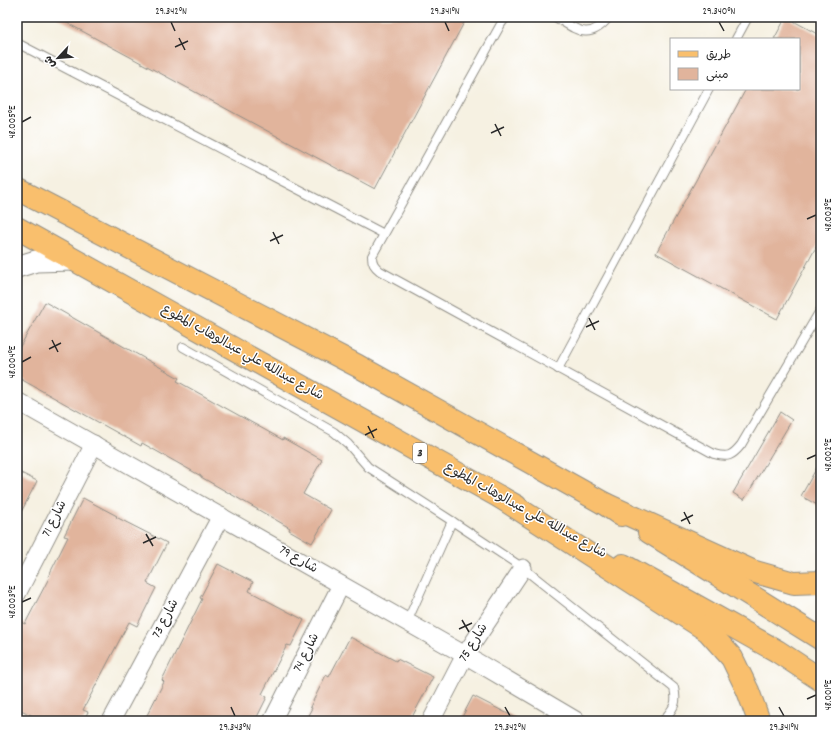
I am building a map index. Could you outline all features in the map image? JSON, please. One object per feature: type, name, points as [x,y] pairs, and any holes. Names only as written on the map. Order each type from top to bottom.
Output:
[{"type":"main road","points":[[17,189],[358,366],[605,504],[821,639]]},
{"type":"main road","name":"شارع عبدالله علي عبدالوهاب المطوع","points":[[17,228],[777,651],[821,680]]},
{"type":"main road","points":[[500,497],[708,630],[732,658],[748,691],[758,721]]},
{"type":"main road","points":[[605,504],[752,571],[794,583],[821,582]]},
{"type":"street","points":[[17,267],[36,261],[73,260]]},
{"type":"street","name":"شارع 79","points":[[17,401],[341,584],[578,721]]},
{"type":"street","name":"شارع 71","points":[[17,594],[94,444]]},
{"type":"street","name":"شارع 73","points":[[111,721],[220,516]]},
{"type":"street","name":"شارع 75","points":[[431,721],[465,655],[523,568]]},
{"type":"street","name":"شارع 74","points":[[272,721],[341,584]]},
{"type":"lane","points":[[506,17],[372,256],[375,267],[558,369],[722,457],[734,453],[742,445],[821,310]]},
{"type":"lane","points":[[555,17],[585,32],[595,30],[609,17]]},
{"type":"lane","points":[[737,38],[748,17]]},
{"type":"lane","points":[[17,43],[384,234]]},
{"type":"lane","points":[[558,369],[708,90]]},
{"type":"lane","points":[[183,347],[334,432],[348,444],[368,468],[452,520],[523,568],[674,688],[676,696],[675,703],[663,721]]},
{"type":"lane","points":[[407,622],[452,520]]},
{"type":"building","points":[[56,17],[467,17],[375,189]]},
{"type":"building","points":[[786,17],[821,36],[821,238],[777,319],[656,253],[745,90],[800,90],[800,38],[775,38]]},
{"type":"building","points":[[45,302],[179,378],[177,381],[322,460],[303,494],[331,510],[312,543],[289,530],[290,528],[201,476],[142,443],[141,446],[17,377],[17,352]]},
{"type":"building","points":[[780,412],[792,420],[744,500],[733,493]]},
{"type":"building","points":[[821,460],[821,507],[801,496]]},
{"type":"building","points":[[17,471],[37,481],[17,520]]},
{"type":"building","points":[[83,498],[167,543],[147,583],[156,588],[137,626],[129,622],[83,710],[88,712],[83,721],[43,721],[17,708],[17,620],[25,624],[68,537],[64,536]]},
{"type":"building","points":[[218,564],[253,582],[249,591],[304,620],[291,646],[287,645],[262,694],[267,697],[255,721],[144,721],[164,682],[162,680],[202,599],[200,598]]},
{"type":"building","points":[[350,637],[396,661],[397,659],[433,677],[410,721],[305,721],[312,708],[310,707],[326,675],[329,677]]},
{"type":"building","points":[[473,696],[522,721],[460,721]]}]
